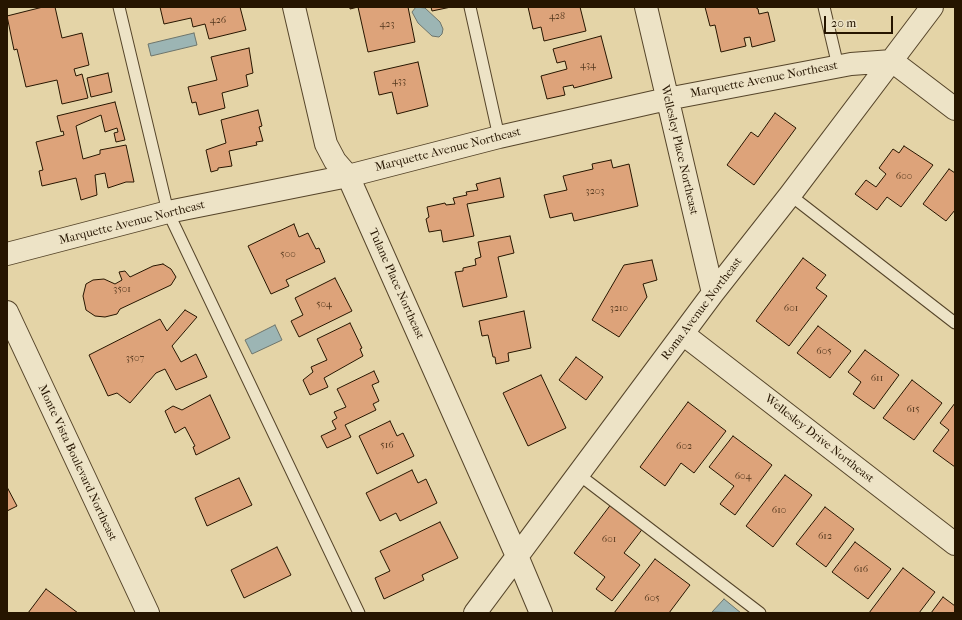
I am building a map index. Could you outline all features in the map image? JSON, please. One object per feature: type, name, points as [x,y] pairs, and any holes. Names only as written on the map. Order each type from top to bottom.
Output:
[{"type":"street","name":"Tulane Place Northeast","points":[[294,7],[326,144],[335,161],[348,176],[541,613]]},
{"type":"street","name":"Wellesley Place Northeast","points":[[646,7],[713,293]]},
{"type":"street","name":"Roma Avenue Northeast","points":[[475,613],[713,293],[790,195],[932,7]]},
{"type":"street","name":"Marquette Avenue Northeast","points":[[7,254],[168,212],[348,176],[499,137],[667,99],[838,66],[892,61]]},
{"type":"street","points":[[892,61],[955,109]]},
{"type":"street","name":"Monte Vista Boulevard Northeast","points":[[7,312],[148,613]]},
{"type":"street","name":"Wellesley Drive Northeast","points":[[683,334],[955,544]]},
{"type":"lane","points":[[119,7],[168,212],[359,613]]},
{"type":"lane","points":[[470,7],[499,137]]},
{"type":"lane","points":[[824,7],[838,66]]},
{"type":"lane","points":[[790,195],[955,323]]},
{"type":"lane","points":[[578,474],[760,613]]},
{"type":"water","points":[[416,7],[425,8],[440,22],[443,29],[442,34],[439,37],[432,36],[418,23],[412,12]]},
{"type":"water","points":[[194,33],[197,45],[151,56],[148,44]]},
{"type":"water","points":[[275,325],[282,340],[252,354],[245,340]]},
{"type":"water","points":[[724,599],[741,613],[712,612]]},
{"type":"building","points":[[43,7],[55,7],[62,38],[82,33],[89,65],[74,69],[76,76],[82,74],[88,98],[62,104],[57,80],[26,87],[17,49],[14,50],[7,16]]},
{"type":"building","points":[[160,7],[240,7],[246,30],[209,39],[205,24],[193,27],[191,18],[164,24]]},
{"type":"building","points":[[358,7],[408,7],[415,42],[368,52]]},
{"type":"building","points":[[431,7],[451,7],[432,11]]},
{"type":"building","points":[[528,7],[580,7],[586,31],[544,41],[541,27],[533,29]]},
{"type":"building","points":[[705,7],[755,7],[758,9],[759,14],[768,12],[775,41],[752,47],[750,37],[744,38],[746,46],[721,52],[715,25],[710,26]]},
{"type":"building","points":[[601,36],[612,78],[574,88],[573,85],[563,87],[565,95],[547,99],[541,76],[567,69],[565,61],[557,63],[553,49]]},
{"type":"building","points":[[249,48],[253,73],[246,75],[248,86],[222,93],[225,108],[199,115],[196,102],[192,103],[188,87],[217,80],[211,57]]},
{"type":"building","points":[[418,62],[428,106],[397,114],[392,92],[379,95],[374,72]]},
{"type":"building","points":[[108,73],[112,92],[91,97],[87,78]]},
{"type":"building","points":[[115,102],[125,140],[116,142],[114,133],[118,132],[117,128],[105,132],[101,115],[76,126],[83,159],[100,154],[100,150],[126,145],[134,182],[126,182],[108,188],[105,173],[95,175],[97,195],[81,200],[76,178],[42,186],[39,171],[43,170],[36,142],[64,135],[63,131],[61,132],[57,116]]},
{"type":"building","points":[[258,110],[262,126],[259,127],[263,141],[256,142],[257,145],[229,151],[232,166],[218,168],[218,170],[211,172],[206,150],[226,143],[221,120]]},
{"type":"building","points":[[775,113],[796,128],[754,185],[727,165],[751,132],[758,137]]},
{"type":"building","points":[[904,146],[933,165],[901,207],[887,197],[877,210],[855,194],[866,180],[876,187],[886,174],[879,168],[893,149],[899,153]]},
{"type":"building","points":[[611,160],[613,168],[629,164],[638,206],[574,221],[572,213],[550,218],[544,195],[567,190],[563,176],[593,169],[592,164]]},
{"type":"building","points":[[949,169],[955,173],[955,210],[946,221],[923,204]]},
{"type":"building","points":[[500,178],[504,197],[467,204],[474,236],[443,242],[441,230],[429,232],[426,219],[429,217],[427,207],[445,203],[446,205],[455,204],[453,198],[467,195],[466,192],[478,190],[476,184]]},
{"type":"building","points":[[294,224],[299,237],[308,233],[316,249],[319,248],[325,262],[286,280],[289,286],[271,294],[248,246]]},
{"type":"building","points":[[510,236],[514,253],[498,257],[507,297],[463,307],[455,272],[463,271],[463,268],[476,265],[475,259],[481,257],[478,242]]},
{"type":"building","points":[[803,258],[826,275],[816,288],[827,296],[789,346],[756,321]]},
{"type":"building","points":[[652,260],[657,280],[643,284],[647,297],[619,337],[592,320],[624,265]]},
{"type":"building","points":[[163,264],[171,269],[176,277],[171,285],[120,309],[117,314],[105,317],[95,316],[86,310],[83,296],[86,284],[93,280],[104,279],[115,284],[122,280],[119,272],[125,271],[130,277],[153,266]]},
{"type":"building","points":[[335,278],[352,311],[299,337],[291,321],[303,315],[295,298]]},
{"type":"building","points":[[185,310],[197,317],[172,346],[181,362],[196,354],[207,377],[176,390],[165,369],[156,373],[130,403],[117,393],[108,396],[89,355],[160,319],[167,331]]},
{"type":"building","points":[[524,311],[531,348],[508,353],[509,361],[496,364],[488,335],[482,336],[479,321]]},
{"type":"building","points":[[350,323],[362,348],[360,349],[363,356],[324,378],[328,387],[310,395],[303,380],[313,372],[311,367],[327,360],[317,339]]},
{"type":"building","points":[[818,326],[851,351],[830,378],[797,353]]},
{"type":"building","points":[[865,350],[899,375],[874,409],[853,394],[861,382],[848,372]]},
{"type":"building","points":[[576,357],[603,377],[586,400],[559,380]]},
{"type":"building","points":[[374,371],[379,382],[372,385],[379,401],[373,404],[376,410],[345,425],[351,437],[327,448],[321,436],[336,429],[332,421],[337,418],[334,412],[346,407],[337,389]]},
{"type":"building","points":[[541,375],[566,428],[528,446],[503,393]]},
{"type":"building","points":[[912,380],[942,403],[914,440],[883,418]]},
{"type":"building","points":[[210,395],[230,438],[196,455],[193,447],[195,446],[185,427],[175,433],[165,411],[173,406],[182,410]]},
{"type":"building","points":[[688,402],[726,431],[694,473],[681,463],[665,486],[640,467]]},
{"type":"building","points":[[955,403],[955,467],[933,451],[949,430],[940,423]]},
{"type":"building","points":[[390,421],[397,436],[403,433],[414,456],[377,474],[359,436]]},
{"type":"building","points":[[733,436],[772,465],[735,515],[720,504],[734,486],[709,467]]},
{"type":"building","points":[[412,470],[418,483],[426,479],[437,503],[400,521],[396,513],[380,521],[366,493]]},
{"type":"building","points":[[785,475],[812,495],[773,547],[746,526]]},
{"type":"building","points":[[239,478],[252,505],[207,526],[195,498]]},
{"type":"building","points":[[7,487],[17,506],[7,511]]},
{"type":"building","points":[[612,503],[644,527],[624,553],[640,565],[612,601],[596,589],[605,577],[574,553]]},
{"type":"building","points":[[825,507],[854,529],[826,567],[796,544]]},
{"type":"building","points":[[440,522],[458,558],[422,575],[424,580],[384,599],[375,578],[390,571],[380,551]]},
{"type":"building","points":[[855,542],[891,569],[868,599],[832,572]]},
{"type":"building","points":[[277,547],[291,575],[244,598],[231,570]]},
{"type":"building","points":[[655,559],[690,585],[669,613],[614,613]]},
{"type":"building","points":[[903,568],[935,592],[919,613],[869,613]]},
{"type":"building","points":[[46,589],[78,613],[28,613]]},
{"type":"building","points":[[943,597],[955,606],[955,613],[931,613]]}]
